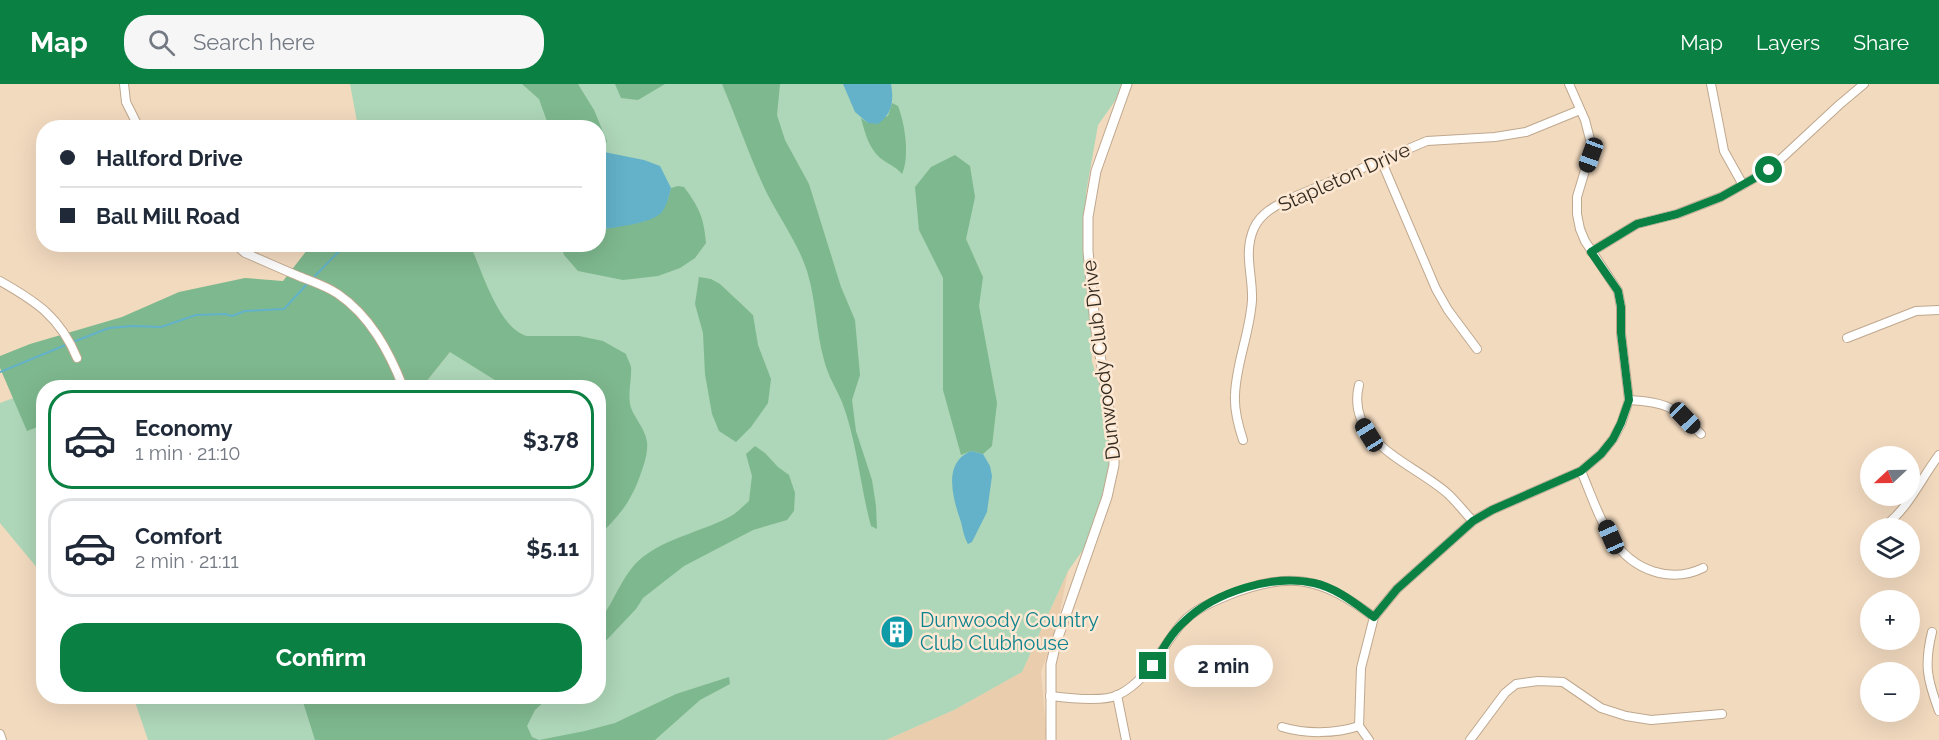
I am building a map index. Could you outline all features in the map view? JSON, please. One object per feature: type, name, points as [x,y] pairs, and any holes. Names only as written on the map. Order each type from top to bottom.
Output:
[{"type":"street","points":[[124,84],[126,102],[135,120]]},
{"type":"street","name":"Dunwoody Club Drive","points":[[1051,740],[1051,664],[1056,643],[1107,497],[1114,465],[1114,441],[1095,324],[1088,251],[1088,217],[1096,171],[1127,84]]},
{"type":"street","points":[[1369,740],[1359,726],[1361,668],[1374,617],[1397,589],[1473,521],[1492,510],[1581,471],[1601,454],[1613,439],[1629,400],[1618,291],[1591,252],[1580,229],[1577,214],[1577,197],[1592,147],[1585,120],[1569,84]]},
{"type":"street","points":[[1711,84],[1724,151],[1743,185]]},
{"type":"street","points":[[1591,252],[1637,224],[1677,214],[1721,197],[1769,170],[1864,84]]},
{"type":"street","name":"Stapleton Drive","points":[[1243,440],[1237,422],[1234,397],[1237,372],[1250,320],[1252,298],[1248,249],[1261,217],[1275,206],[1427,141],[1495,137],[1526,132],[1580,110]]},
{"type":"street","points":[[1381,160],[1436,289],[1448,310],[1477,349]]},
{"type":"street","points":[[244,252],[321,284],[338,294],[375,331],[392,360],[400,380]]},
{"type":"street","points":[[0,282],[27,297],[53,318],[63,330],[77,358]]},
{"type":"street","points":[[1847,338],[1916,311],[1939,310]]},
{"type":"street","points":[[1359,385],[1356,404],[1361,423],[1369,435],[1448,494],[1473,521]]},
{"type":"street","points":[[1629,400],[1666,405],[1685,418],[1701,434]]},
{"type":"street","points":[[1894,518],[1905,508],[1917,485],[1939,455]]},
{"type":"street","points":[[1581,471],[1611,537],[1631,560],[1648,570],[1667,576],[1693,573],[1703,568]]},
{"type":"street","points":[[1050,696],[1086,699],[1118,695],[1153,666],[1169,638],[1184,621],[1206,604],[1259,584],[1290,580],[1314,583],[1350,599],[1374,617]]},
{"type":"street","points":[[1932,632],[1927,660],[1928,680],[1939,711]]},
{"type":"street","points":[[1470,740],[1505,693],[1516,684],[1538,681],[1563,682],[1601,708],[1626,716],[1651,720],[1722,714]]},
{"type":"street","points":[[1118,695],[1126,740]]},
{"type":"street","points":[[1281,727],[1308,732],[1359,726]]},
{"type":"street","points":[[0,734],[2,740]]},
{"type":"shaded area","points":[[1068,571],[1057,627],[1041,672],[1047,740],[886,740],[954,710],[1022,672]]},
{"type":"green space","points":[[350,84],[1127,84],[1098,125],[1086,193],[1092,362],[1120,447],[1097,530],[1068,571],[1022,672],[954,710],[886,740],[148,740],[136,704],[606,704],[606,380],[428,380],[450,352],[403,252],[606,252],[606,120],[357,120]]},
{"type":"green space","points":[[522,84],[578,84],[598,120],[546,120],[539,99]]},
{"type":"green space","points":[[615,84],[665,84],[638,100],[621,98]]},
{"type":"green space","points":[[722,84],[780,84],[777,115],[785,140],[809,184],[841,287],[855,320],[860,375],[852,400],[856,431],[872,480],[877,529],[871,526],[847,417],[824,360],[807,271],[798,249],[763,185]]},
{"type":"green space","points":[[892,103],[898,106],[903,122],[906,159],[902,174],[874,151],[868,141],[861,118],[868,123],[888,116]]},
{"type":"green space","points":[[955,155],[970,166],[975,197],[966,239],[983,277],[979,306],[997,403],[992,446],[983,454],[971,451],[961,455],[943,390],[943,278],[919,230],[915,187],[931,167]]},
{"type":"green space","points":[[684,187],[697,207],[704,227],[706,243],[695,258],[680,268],[658,276],[623,280],[578,271],[564,255],[563,252],[606,252],[606,229],[645,221],[668,199],[671,188]]},
{"type":"green space","points":[[306,252],[473,252],[499,310],[517,331],[527,336],[579,336],[603,341],[626,354],[631,367],[630,404],[646,437],[647,449],[635,489],[625,506],[606,528],[606,380],[495,380],[450,352],[428,380],[36,380],[36,428],[27,431],[0,368],[0,356],[30,344],[122,317],[179,292],[245,278],[283,281]]},
{"type":"green space","points":[[699,277],[711,279],[720,284],[753,315],[758,345],[771,379],[768,403],[751,427],[736,442],[719,431],[712,414],[705,374],[703,333],[695,304]]},
{"type":"green space","points":[[36,390],[36,567],[0,523],[0,403]]},
{"type":"green space","points":[[755,446],[789,475],[795,493],[794,511],[787,520],[753,530],[684,566],[643,598],[636,609],[606,641],[606,611],[638,561],[667,543],[731,516],[749,501],[752,476],[746,454]]},
{"type":"green space","points":[[729,677],[730,684],[700,700],[655,740],[539,740],[615,723],[676,694]]},
{"type":"green space","points":[[304,704],[541,704],[535,710],[527,726],[532,737],[539,740],[315,740]]},
{"type":"water","points":[[843,84],[891,84],[892,101],[883,120],[878,124],[868,123],[855,112]]},
{"type":"water","points":[[606,152],[644,160],[660,166],[671,188],[662,212],[639,223],[606,229]]},
{"type":"water","points":[[971,451],[983,454],[990,466],[992,476],[987,512],[972,542],[968,544],[955,503],[952,482],[956,464]]},
{"type":"waterway","points":[[312,279],[338,252]]},
{"type":"waterway","points":[[73,342],[109,328],[161,327],[196,315],[225,314],[232,316],[245,311],[284,309],[308,283]]},
{"type":"waterway","points":[[0,372],[68,344]]},
{"type":"place","name":"Dunwoody Country Club Clubhouse","points":[[897,632]]},
{"type":"route","points":[[1153,666],[1169,638],[1184,621],[1206,604],[1268,582],[1290,580],[1314,583],[1350,599],[1374,617],[1397,589],[1473,521],[1492,510],[1581,471],[1601,454],[1613,439],[1629,400],[1618,291],[1591,252],[1637,224],[1677,214],[1721,197],[1769,170]]}]
